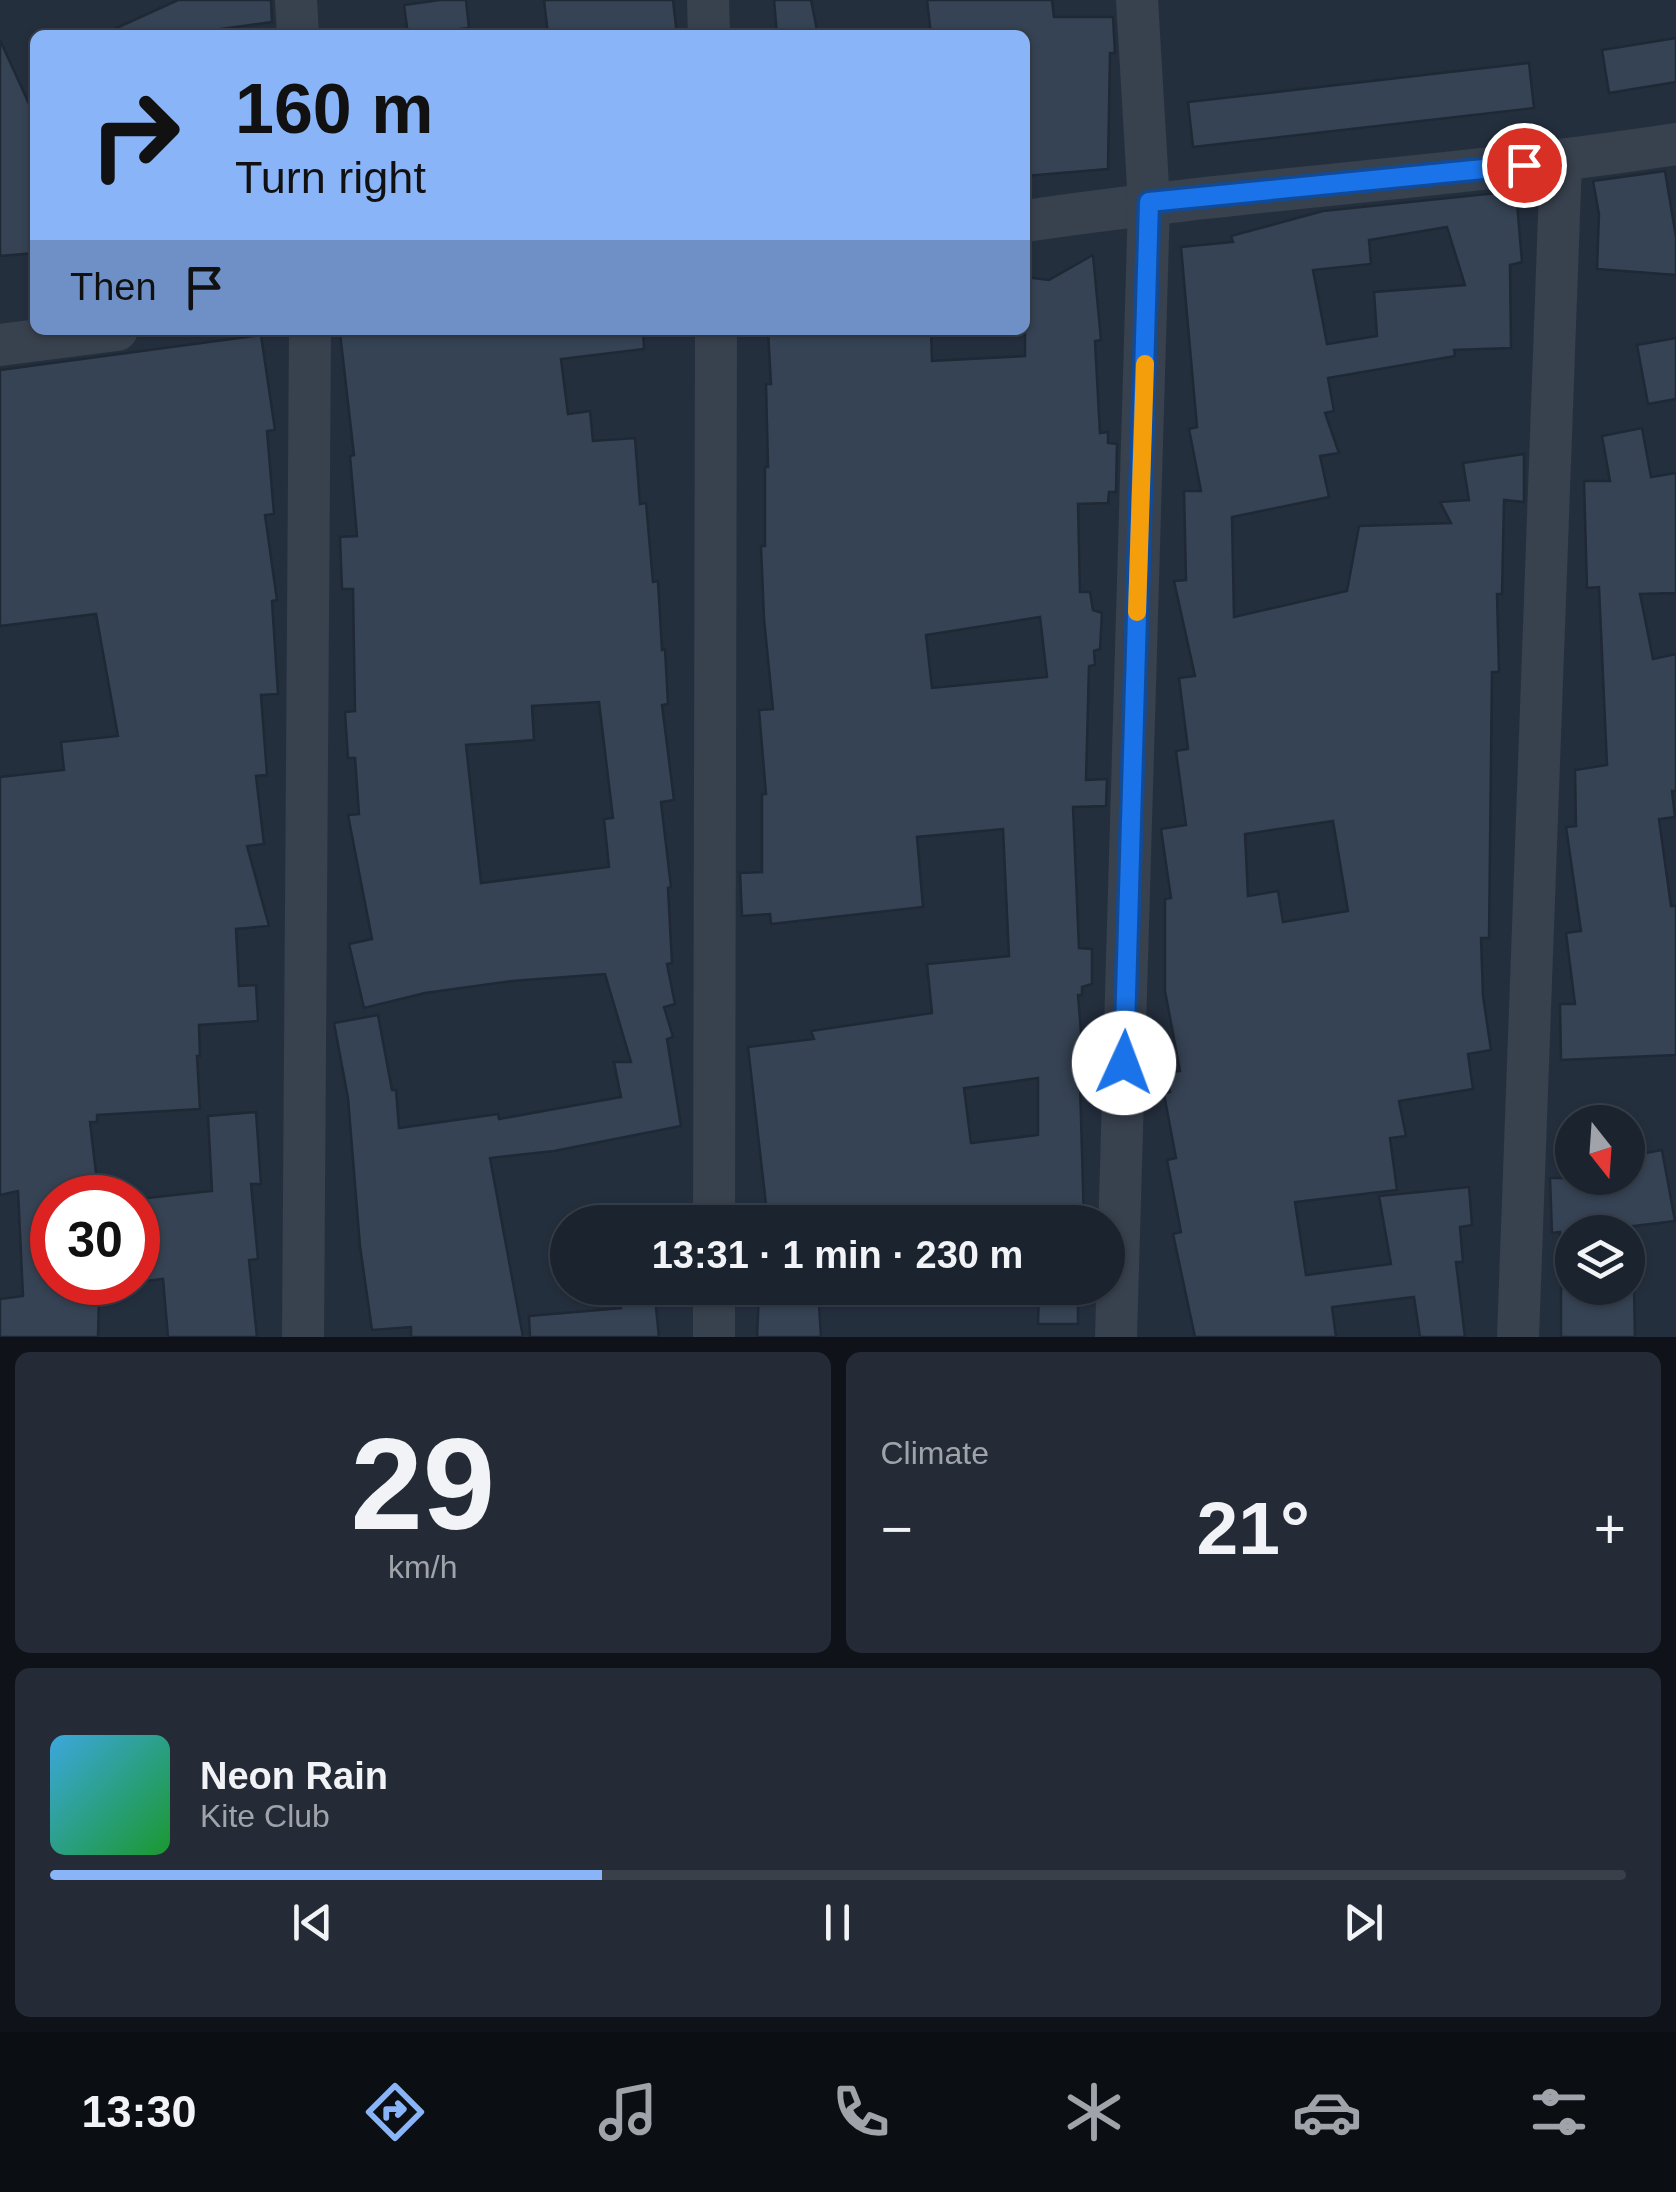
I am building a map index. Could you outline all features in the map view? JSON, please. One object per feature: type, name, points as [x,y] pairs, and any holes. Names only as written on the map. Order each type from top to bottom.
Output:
[{"type":"street","points":[[296,0],[298,30]]},
{"type":"street","points":[[708,0],[709,30]]},
{"type":"street","points":[[1116,1337],[1149,202],[1136,0]]},
{"type":"street","points":[[1030,220],[1149,202],[1561,161],[1676,144]]},
{"type":"street","points":[[1518,1337],[1561,161]]},
{"type":"street","points":[[0,345],[79,335]]},
{"type":"street","points":[[303,1337],[310,335]]},
{"type":"street","points":[[714,1205],[716,335]]},
{"type":"street","points":[[714,1305],[714,1337]]},
{"type":"building","points":[[178,0],[271,0],[272,22],[214,30],[112,30]]},
{"type":"building","points":[[466,0],[469,28],[407,30],[404,5]]},
{"type":"building","points":[[544,0],[673,0],[676,30],[547,30]]},
{"type":"building","points":[[774,0],[811,0],[817,30],[777,30]]},
{"type":"building","points":[[927,0],[1052,0],[1054,17],[1113,17],[1115,53],[1110,53],[1108,169],[1030,176],[1030,30],[930,30]]},
{"type":"building","points":[[1676,38],[1676,82],[1609,93],[1602,50]]},
{"type":"building","points":[[0,40],[30,106],[30,253],[0,256]]},
{"type":"building","points":[[1529,63],[1534,108],[1193,147],[1188,102]]},
{"type":"building","points":[[1665,171],[1676,237],[1676,275],[1597,269],[1599,214],[1593,181]]},
{"type":"building","points":[[1516,191],[1522,262],[1510,265],[1511,348],[1454,350],[1455,356],[1328,378],[1334,411],[1325,413],[1339,453],[1320,456],[1329,497],[1232,517],[1234,617],[1347,591],[1359,526],[1451,523],[1440,502],[1469,500],[1463,463],[1524,454],[1524,502],[1504,500],[1502,594],[1497,594],[1499,672],[1492,672],[1489,938],[1481,938],[1483,996],[1491,1050],[1468,1054],[1473,1089],[1399,1101],[1406,1136],[1390,1138],[1397,1190],[1295,1202],[1306,1275],[1391,1264],[1379,1196],[1469,1187],[1472,1225],[1460,1227],[1463,1262],[1456,1262],[1465,1337],[1420,1337],[1414,1297],[1332,1307],[1336,1337],[1195,1337],[1173,1234],[1181,1232],[1167,1160],[1176,1158],[1164,1094],[1170,1092],[1165,1073],[1180,1071],[1165,991],[1165,899],[1171,898],[1161,829],[1186,825],[1176,751],[1188,749],[1179,678],[1195,676],[1174,581],[1186,580],[1184,491],[1201,491],[1189,429],[1197,427],[1181,247],[1233,242],[1231,236],[1323,211]],"holes":[[[1447,227],[1465,285],[1374,292],[1377,336],[1327,344],[1313,270],[1371,264],[1369,240]],[[1333,821],[1348,911],[1283,922],[1278,891],[1248,896],[1245,834]]]},
{"type":"building","points":[[1093,255],[1101,340],[1095,341],[1100,433],[1108,432],[1108,443],[1117,444],[1116,492],[1109,492],[1108,503],[1078,504],[1080,592],[1090,592],[1093,610],[1102,613],[1100,649],[1094,651],[1095,665],[1089,666],[1086,780],[1107,779],[1106,806],[1073,807],[1079,948],[1092,949],[1092,984],[1082,987],[1082,995],[1078,995],[1085,1083],[1080,1083],[1084,1205],[766,1205],[748,1047],[814,1039],[811,1031],[932,1013],[927,964],[1009,956],[1003,829],[917,837],[923,907],[771,924],[770,914],[742,916],[740,873],[762,872],[762,794],[766,794],[759,710],[773,709],[761,546],[765,546],[768,467],[766,384],[771,384],[768,335],[931,335],[932,361],[1025,356],[1025,335],[1030,335],[1030,278],[1049,280]],"holes":[[[1040,617],[1047,677],[932,688],[926,635]],[[1038,1078],[1038,1135],[971,1143],[964,1088]]]},
{"type":"building","points":[[261,335],[275,430],[267,431],[274,514],[265,515],[277,600],[272,601],[278,694],[261,695],[267,775],[256,776],[264,844],[247,846],[269,926],[236,929],[239,986],[256,985],[258,1021],[199,1025],[200,1109],[97,1115],[97,1122],[90,1122],[96,1175],[30,1175],[30,1305],[99,1305],[98,1337],[0,1337],[0,1299],[23,1296],[18,1191],[0,1195],[0,777],[64,770],[61,742],[118,736],[96,614],[0,626],[0,370]]},
{"type":"building","points":[[340,335],[643,335],[644,349],[561,359],[568,414],[590,411],[593,441],[635,438],[640,504],[646,503],[653,582],[658,581],[662,650],[665,649],[668,704],[662,705],[674,800],[661,802],[671,887],[668,888],[672,963],[667,964],[675,1004],[664,1007],[673,1037],[667,1039],[681,1126],[554,1151],[490,1158],[523,1337],[411,1337],[411,1327],[372,1330],[360,1246],[348,1098],[334,1023],[378,1015],[392,1090],[396,1090],[399,1128],[498,1114],[499,1119],[621,1097],[614,1062],[631,1062],[605,974],[425,993],[364,1008],[349,944],[372,939],[348,815],[359,814],[355,758],[348,758],[345,712],[355,711],[353,589],[342,589],[340,537],[357,536],[350,456],[354,455]],"holes":[[[599,702],[613,818],[604,819],[609,867],[481,883],[466,745],[534,740],[532,706]]]},
{"type":"building","points":[[1676,338],[1676,399],[1648,404],[1637,345]]},
{"type":"building","points":[[1642,428],[1651,477],[1676,473],[1676,593],[1640,594],[1653,659],[1676,654],[1676,791],[1672,791],[1675,817],[1659,819],[1671,906],[1676,906],[1676,1055],[1561,1060],[1560,1004],[1575,1004],[1566,933],[1581,931],[1566,827],[1576,826],[1575,770],[1607,765],[1599,587],[1587,588],[1584,481],[1610,481],[1602,436]]},
{"type":"building","points":[[256,1112],[261,1184],[251,1184],[258,1259],[249,1260],[257,1337],[168,1337],[163,1279],[160,1279],[160,1197],[212,1191],[208,1116]]},
{"type":"building","points":[[1662,1150],[1675,1221],[1645,1225],[1645,1215],[1555,1215],[1552,1233],[1550,1178],[1555,1178],[1555,1195],[1645,1195],[1645,1153]]},
{"type":"building","points":[[621,1305],[656,1305],[659,1337],[530,1337],[529,1316]]},
{"type":"building","points":[[758,1305],[819,1305],[821,1337],[757,1337]]},
{"type":"building","points":[[1039,1305],[1078,1305],[1078,1324],[1038,1324]]},
{"type":"building","points":[[1561,1305],[1634,1305],[1635,1337],[1561,1337]]},
{"type":"slow traffic","points":[[1137,612],[1145,364]]},
{"type":"route","points":[[1124,1063],[1149,202],[1524,165]]}]
